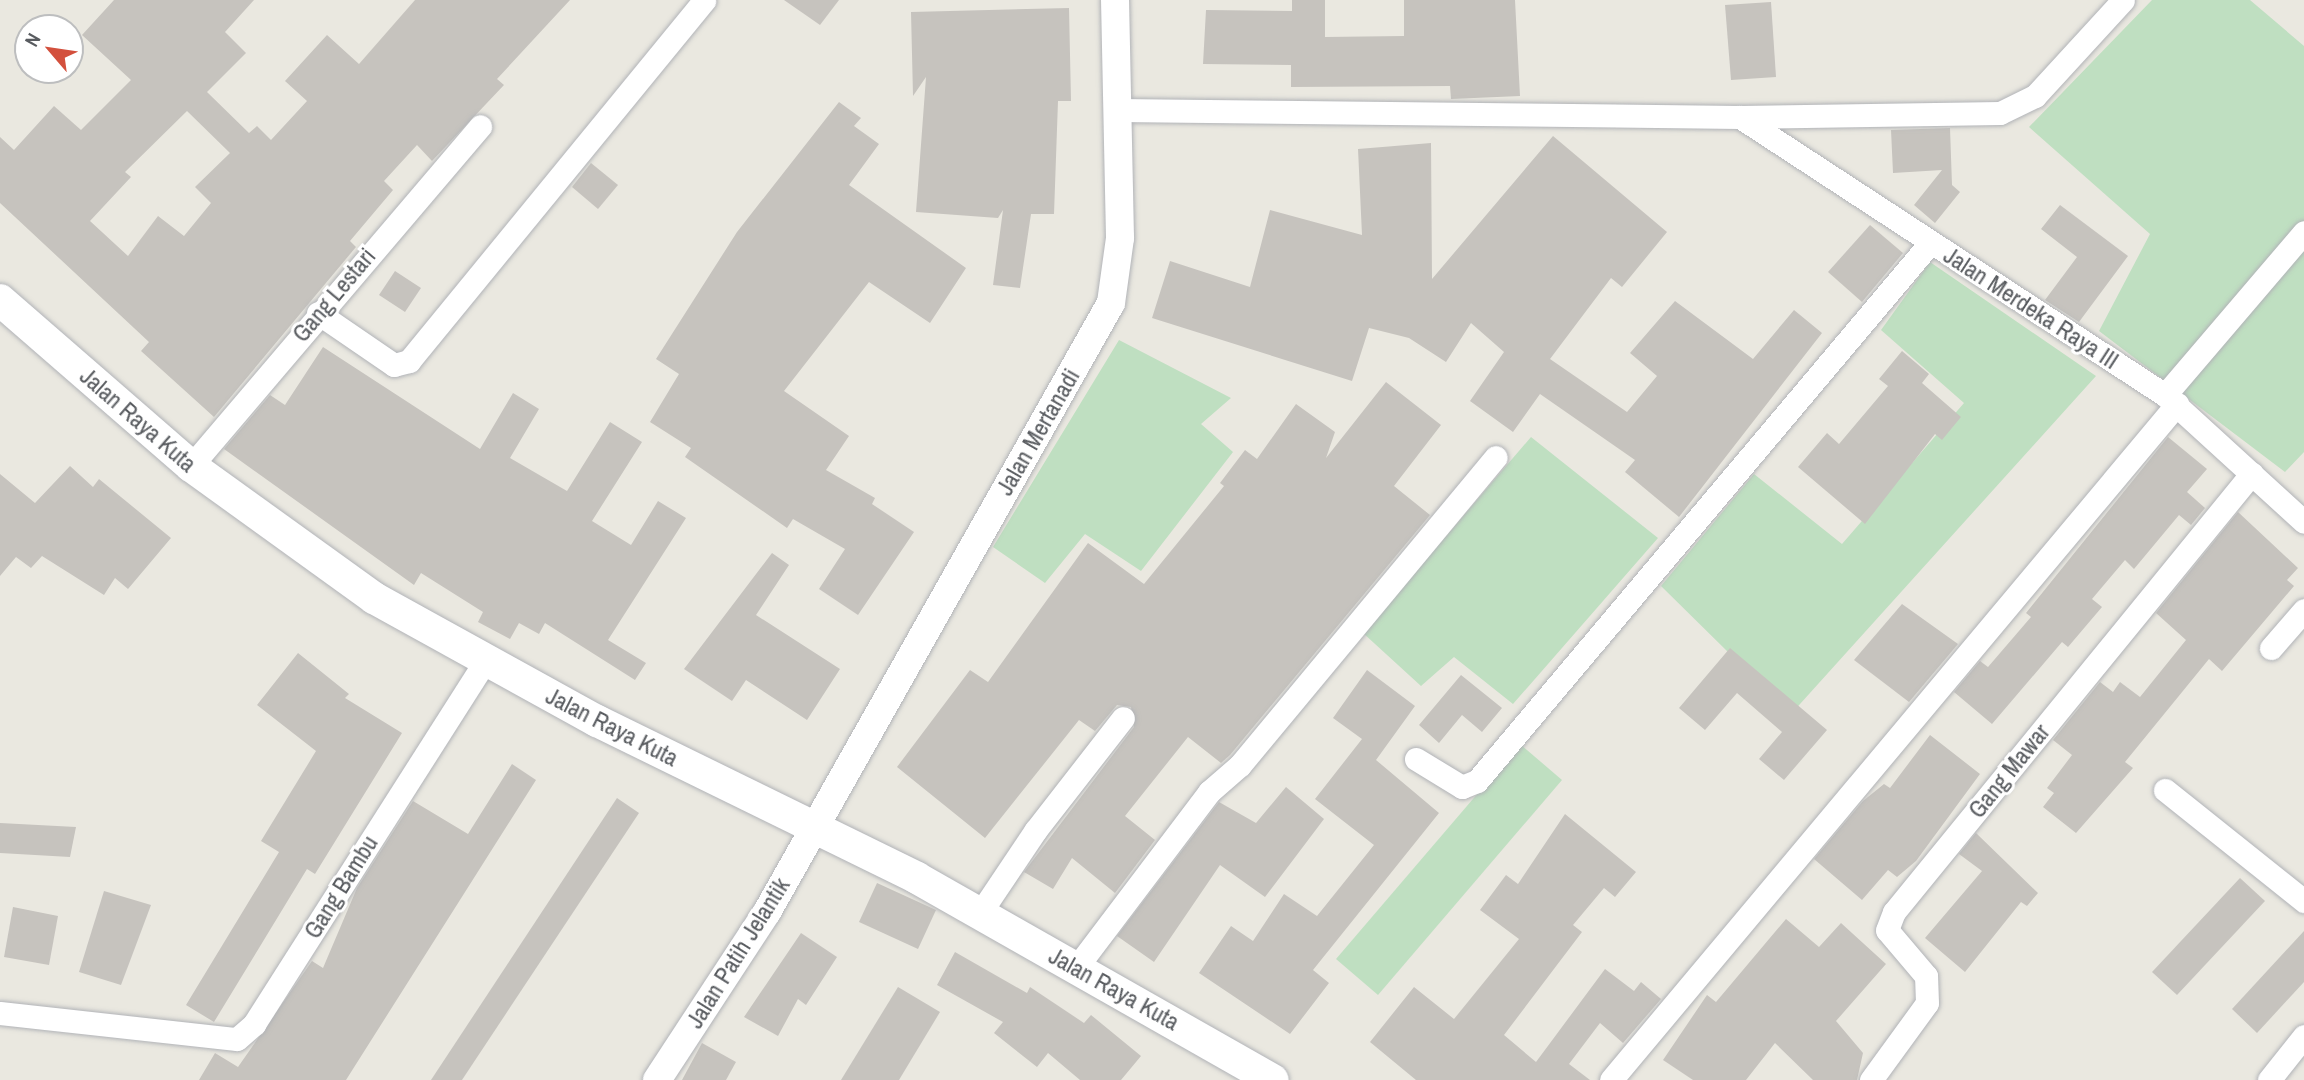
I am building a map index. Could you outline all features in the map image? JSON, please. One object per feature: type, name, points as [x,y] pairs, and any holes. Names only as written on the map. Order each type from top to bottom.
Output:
[{"type":"main road","name":"Jalan Raya Kuta","points":[[0,300],[191,466],[374,598],[485,662],[813,824],[980,913],[1273,1080]]},
{"type":"street","points":[[318,313],[394,365],[410,361],[704,0]]},
{"type":"street","name":"Jalan Mertanadi","points":[[813,824],[1111,303],[1120,238],[1115,0]]},
{"type":"street","points":[[1117,110],[1740,117],[2013,111],[2035,96],[2123,0]]},
{"type":"street","name":"Jalan Merdeka Raya III","points":[[1740,117],[2171,399],[2304,522]]},
{"type":"street","name":"Gang Lestari","points":[[191,466],[318,313],[480,126]]},
{"type":"street","points":[[1611,1080],[2171,399],[2304,232]]},
{"type":"street","points":[[1416,759],[1462,787],[1477,781],[1930,243]]},
{"type":"street","points":[[1076,968],[1209,792],[1240,765],[1496,457]]},
{"type":"street","name":"Gang Mawar","points":[[1871,1080],[1927,1003],[1926,976],[1887,930],[1894,912],[2252,473]]},
{"type":"street","points":[[2271,648],[2304,610]]},
{"type":"street","name":"Gang Bambu","points":[[0,1013],[157,1025],[237,1039],[254,1024],[485,662]]},
{"type":"street","points":[[980,913],[1035,831],[1124,718]]},
{"type":"street","points":[[2165,790],[2304,901]]},
{"type":"street","name":"Jalan Patih Jelantik","points":[[657,1080],[730,973],[813,824]]},
{"type":"street","points":[[2269,1080],[2304,1036]]},
{"type":"green space","points":[[2152,0],[2250,0],[2304,46],[2304,452],[2285,472],[2099,331],[2150,234],[2029,127]]},
{"type":"green space","points":[[1930,262],[2096,376],[1791,714],[1661,586],[1754,474],[1842,544],[1964,403],[1881,330]]},
{"type":"green space","points":[[1119,340],[1231,398],[1201,424],[1233,452],[1141,571],[1085,534],[1045,583],[993,547]]},
{"type":"green space","points":[[1531,437],[1658,538],[1513,704],[1454,657],[1421,686],[1363,633]]},
{"type":"green space","points":[[1520,744],[1562,780],[1378,995],[1336,959]]},
{"type":"building","points":[[114,0],[254,0],[225,32],[246,53],[207,92],[249,133],[257,126],[271,140],[307,101],[285,81],[327,35],[359,64],[415,0],[570,0],[497,79],[504,85],[432,161],[417,145],[384,181],[393,190],[350,241],[356,247],[214,417],[141,351],[149,342],[0,203],[0,137],[14,150],[54,106],[81,130],[131,80],[84,37],[84,33]],"holes":[[[187,111],[230,153],[195,187],[211,203],[184,236],[158,216],[128,256],[90,221],[131,177],[125,172]]]},
{"type":"building","points":[[784,0],[839,0],[820,25]]},
{"type":"building","points":[[1292,0],[1325,0],[1325,37],[1404,36],[1404,0],[1515,0],[1520,96],[1451,99],[1450,86],[1291,87],[1291,65],[1203,64],[1206,10],[1292,11]]},
{"type":"building","points":[[1771,2],[1776,77],[1731,80],[1725,5]]},
{"type":"building","points":[[1069,8],[1071,101],[1058,101],[1054,214],[1031,214],[1020,288],[993,285],[1003,210],[998,218],[916,212],[926,77],[913,96],[911,12]]},
{"type":"building","points":[[839,102],[861,118],[854,126],[879,144],[849,185],[966,268],[930,323],[869,282],[784,391],[849,436],[826,470],[875,498],[872,504],[914,532],[858,615],[819,589],[845,549],[793,519],[787,528],[685,457],[691,448],[650,422],[679,374],[656,359],[737,232]]},
{"type":"building","points":[[1950,128],[1952,185],[1960,192],[1935,223],[1914,205],[1942,170],[1893,173],[1891,130]]},
{"type":"building","points":[[1553,136],[1667,232],[1622,287],[1611,278],[1550,359],[1627,412],[1657,376],[1630,353],[1675,301],[1753,359],[1794,310],[1822,333],[1679,517],[1625,472],[1635,460],[1540,394],[1513,432],[1470,401],[1504,352],[1471,323],[1446,362],[1409,338],[1369,328],[1352,381],[1152,318],[1170,261],[1250,287],[1270,210],[1362,235],[1358,149],[1431,143],[1432,279]]},
{"type":"building","points":[[591,163],[618,185],[598,209],[572,187]]},
{"type":"building","points":[[2060,205],[2128,256],[2079,322],[2045,300],[2077,257],[2041,229]]},
{"type":"building","points":[[1870,225],[1903,253],[1862,302],[1828,272]]},
{"type":"building","points":[[395,271],[421,288],[405,312],[379,295]]},
{"type":"building","points":[[323,347],[480,449],[513,393],[539,409],[510,458],[567,491],[610,422],[642,442],[592,521],[631,545],[658,501],[686,518],[608,640],[646,663],[635,680],[545,623],[539,634],[519,623],[510,639],[478,622],[483,612],[421,573],[414,585],[224,449],[270,395],[285,405]]},
{"type":"building","points":[[1902,351],[1929,374],[1922,383],[1961,417],[1942,440],[1935,434],[1865,524],[1798,467],[1827,433],[1839,444],[1888,386],[1879,379]]},
{"type":"building","points":[[1386,382],[1441,425],[1394,486],[1430,515],[1230,755],[1221,763],[1188,737],[1125,816],[1155,840],[1115,893],[1072,858],[1053,889],[1024,872],[1134,727],[1131,707],[1117,705],[1095,731],[1079,720],[985,838],[897,767],[970,670],[988,682],[1088,543],[1144,584],[1224,486],[1220,483],[1245,450],[1257,459],[1296,404],[1335,432],[1326,458]]},
{"type":"building","points":[[2168,437],[2207,469],[2187,492],[2205,508],[2191,525],[2179,515],[2134,569],[2125,560],[2092,599],[2102,607],[2068,647],[2062,642],[1992,724],[1954,692],[1980,661],[1988,667],[2031,617],[2026,613]]},
{"type":"building","points":[[70,466],[93,487],[99,479],[171,538],[128,589],[115,578],[104,595],[42,556],[31,568],[16,557],[0,576],[0,474],[35,503]]},
{"type":"building","points":[[2238,512],[2298,568],[2287,580],[2294,586],[2222,671],[2209,659],[2125,762],[2133,768],[2076,833],[2043,807],[2054,793],[2047,788],[2072,755],[2053,740],[2100,682],[2113,692],[2120,682],[2140,697],[2186,640],[2156,613]]},
{"type":"building","points":[[772,553],[789,565],[756,615],[840,669],[807,720],[746,680],[732,701],[684,669]]},
{"type":"building","points":[[1902,604],[1958,644],[1909,702],[1854,660]]},
{"type":"building","points":[[1730,648],[1827,730],[1784,780],[1759,759],[1782,732],[1737,693],[1705,730],[1679,708]]},
{"type":"building","points":[[298,653],[349,694],[345,698],[402,733],[315,874],[307,869],[214,1022],[186,1005],[279,852],[261,841],[316,751],[257,705]]},
{"type":"building","points":[[1367,670],[1415,706],[1376,760],[1439,813],[1313,970],[1329,983],[1290,1034],[1199,973],[1231,926],[1253,941],[1284,894],[1317,916],[1374,845],[1315,799],[1362,739],[1333,718]]},
{"type":"building","points":[[1461,675],[1502,708],[1482,732],[1462,715],[1439,743],[1419,725]]},
{"type":"building","points":[[1930,735],[1980,774],[1916,861],[1897,877],[1888,870],[1862,900],[1814,859],[1863,801],[1884,784],[1890,788]]},
{"type":"building","points":[[512,764],[536,780],[346,1080],[199,1080],[215,1053],[238,1067],[312,961],[323,968],[357,888],[413,801],[468,834]]},
{"type":"building","points":[[1286,787],[1324,819],[1265,897],[1220,865],[1154,962],[1117,936],[1219,802],[1256,823]]},
{"type":"building","points":[[617,798],[639,813],[462,1080],[431,1080]]},
{"type":"building","points":[[1565,814],[1636,872],[1615,897],[1604,888],[1573,925],[1582,932],[1504,1035],[1536,1062],[1605,969],[1634,991],[1641,982],[1661,999],[1623,1043],[1600,1023],[1569,1064],[1590,1080],[1416,1080],[1370,1042],[1414,987],[1454,1019],[1519,939],[1480,910],[1506,875],[1518,884]]},
{"type":"building","points":[[0,823],[76,827],[70,857],[0,853]]},
{"type":"building","points":[[1976,833],[2038,893],[2027,906],[2021,902],[1965,972],[1925,938],[1982,871],[1959,854]]},
{"type":"building","points":[[2240,878],[2265,901],[2177,995],[2152,972]]},
{"type":"building","points":[[877,883],[936,910],[918,949],[859,922]]},
{"type":"building","points":[[104,891],[151,905],[121,985],[79,972]]},
{"type":"building","points":[[13,907],[58,916],[49,965],[4,957]]},
{"type":"building","points":[[1786,919],[1819,947],[1841,923],[1886,964],[1836,1021],[1863,1053],[1857,1080],[1813,1080],[1775,1043],[1746,1080],[1693,1080],[1663,1060],[1707,995],[1716,1002]]},
{"type":"building","points":[[2304,931],[2304,982],[2257,1033],[2232,1009]]},
{"type":"building","points":[[801,933],[837,957],[806,1005],[798,999],[778,1036],[744,1017]]},
{"type":"building","points":[[955,952],[1027,993],[1030,987],[1084,1023],[1091,1015],[1141,1056],[1121,1080],[1080,1080],[1048,1053],[1037,1067],[994,1033],[1003,1022],[937,985]]},
{"type":"building","points":[[898,987],[940,1012],[899,1080],[841,1080]]},
{"type":"building","points":[[702,1043],[736,1062],[726,1080],[682,1080]]}]
